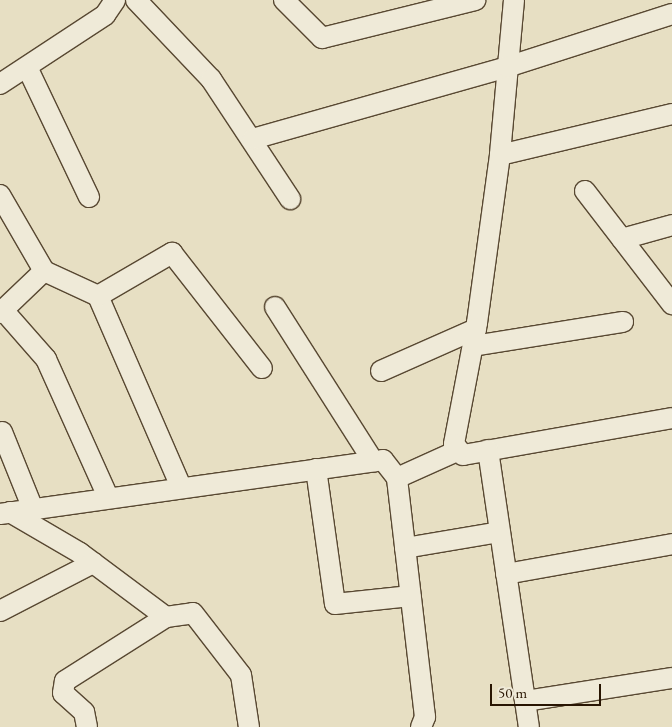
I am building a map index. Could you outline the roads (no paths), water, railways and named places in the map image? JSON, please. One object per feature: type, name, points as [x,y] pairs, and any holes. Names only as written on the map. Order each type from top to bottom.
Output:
[{"type":"street","points":[[0,84],[105,14],[115,0]]},
{"type":"street","points":[[136,0],[211,79],[253,139],[290,199]]},
{"type":"street","points":[[284,0],[322,38],[475,0]]},
{"type":"street","points":[[514,0],[500,155],[474,337],[454,444],[457,451],[463,455],[672,418]]},
{"type":"street","points":[[253,139],[507,67],[672,14]]},
{"type":"street","points":[[27,66],[89,197]]},
{"type":"street","points":[[500,155],[672,114]]},
{"type":"street","points":[[585,191],[672,304]]},
{"type":"street","points":[[0,195],[44,271],[98,296],[181,487]]},
{"type":"street","points":[[622,239],[672,225]]},
{"type":"street","points":[[98,296],[172,253],[262,368]]},
{"type":"street","points":[[44,271],[2,311],[46,359],[108,498]]},
{"type":"street","points":[[275,307],[372,461]]},
{"type":"street","points":[[381,371],[474,337],[623,322]]},
{"type":"street","points":[[2,432],[33,509]]},
{"type":"street","points":[[488,450],[529,727]]},
{"type":"street","points":[[397,478],[457,451]]},
{"type":"street","points":[[5,513],[383,460],[397,478],[424,717],[421,727]]},
{"type":"street","points":[[316,469],[335,604],[411,596]]},
{"type":"street","points":[[5,513],[93,563],[166,617]]},
{"type":"street","points":[[405,548],[500,532]]},
{"type":"street","points":[[506,574],[672,544]]},
{"type":"street","points":[[0,611],[93,563]]},
{"type":"street","points":[[88,727],[84,712],[63,693],[65,681],[166,617],[193,613],[241,675],[249,727]]},
{"type":"street","points":[[525,701],[672,678]]}]
